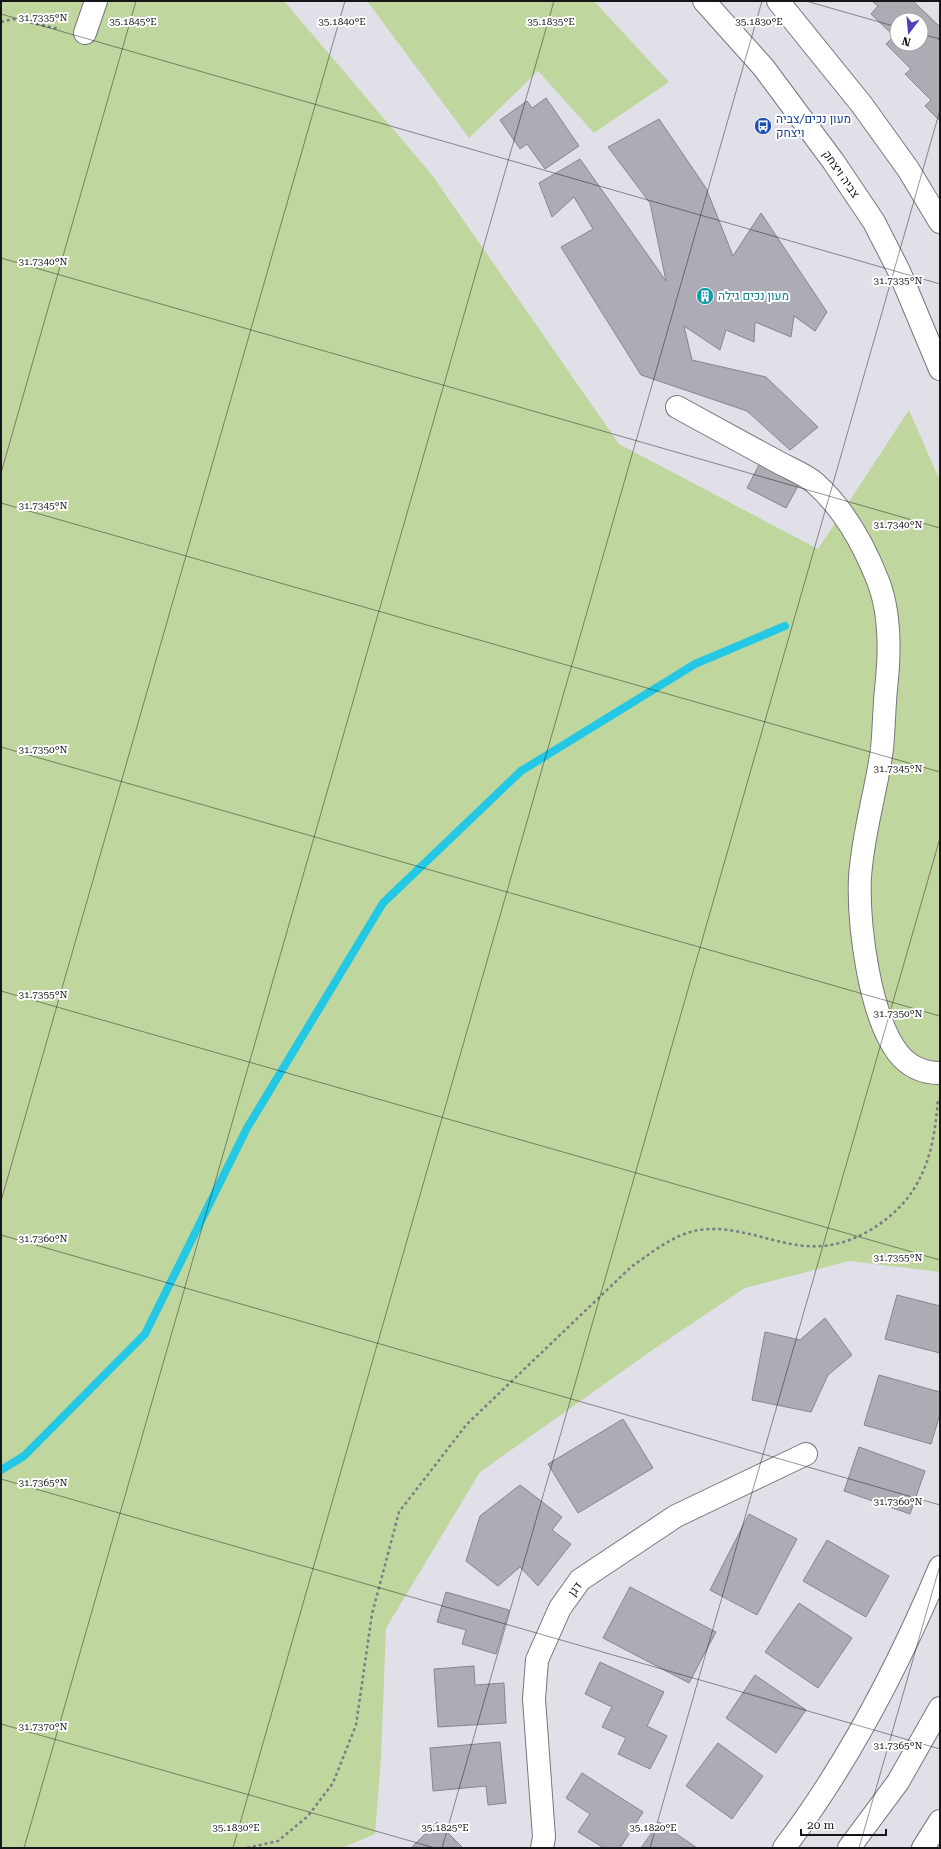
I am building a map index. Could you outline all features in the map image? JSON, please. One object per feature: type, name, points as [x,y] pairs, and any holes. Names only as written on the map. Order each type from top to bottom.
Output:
[{"type":"street","points":[[84,33],[96,1]]},
{"type":"street","name":"צביה ויצחק","points":[[704,1],[764,68],[832,161],[874,222],[899,271],[940,369]]},
{"type":"street","points":[[778,1],[862,106],[908,169],[940,222]]},
{"type":"street","points":[[677,407],[814,482],[848,521],[865,551],[879,583],[888,624],[888,665],[882,749],[863,838],[860,879],[861,921],[868,969],[873,990],[879,1011],[892,1043],[899,1053],[916,1068],[925,1072],[940,1074]]},
{"type":"street","name":"דגן","points":[[542,1848],[544,1837],[534,1699],[537,1660],[560,1608],[580,1580],[676,1516],[806,1454]]},
{"type":"street","points":[[784,1848],[848,1751],[889,1679],[919,1617],[940,1567]]},
{"type":"street","points":[[849,1848],[898,1782],[940,1708]]},
{"type":"street","points":[[923,1848],[940,1821]]},
{"type":"path","points":[[1,22],[13,19],[84,33]]},
{"type":"path","points":[[247,1848],[278,1841],[308,1816],[333,1783],[356,1725],[372,1614],[399,1512],[467,1424],[631,1267],[655,1250],[681,1235],[697,1230],[716,1228],[749,1233],[796,1245],[818,1247],[839,1244],[857,1238],[880,1225],[911,1195],[922,1174],[932,1147],[940,1074]]},
{"type":"green space","points":[[1,1],[284,1],[432,175],[619,444],[818,549],[909,410],[940,481],[940,1272],[849,1261],[745,1288],[651,1351],[480,1472],[386,1628],[381,1758],[375,1834],[342,1848],[1,1848]]},
{"type":"green space","points":[[367,1],[594,1],[669,82],[594,133],[538,71],[469,138]]},
{"type":"building","points":[[872,1],[913,1],[924,12],[889,12],[889,31],[871,14],[878,6]]},
{"type":"building","points":[[929,16],[940,27],[940,37],[938,39],[940,41],[940,121],[925,106],[931,100],[905,74],[911,69],[894,52],[929,52]]},
{"type":"building","points":[[546,98],[579,146],[545,169],[527,144],[520,149],[500,120],[527,101],[532,108]]},
{"type":"building","name":"מעון נכים גילה","points":[[659,119],[706,188],[733,256],[761,213],[827,312],[815,331],[794,316],[791,337],[755,322],[754,342],[726,330],[720,350],[684,326],[692,360],[766,377],[818,427],[790,450],[747,411],[641,375],[561,247],[593,229],[574,197],[552,217],[539,183],[580,159],[666,281],[650,203],[608,147]]},
{"type":"building","points":[[760,463],[799,484],[786,508],[747,488]]},
{"type":"building","points":[[897,1295],[940,1306],[940,1353],[885,1339]]},
{"type":"building","points":[[825,1318],[852,1355],[828,1375],[811,1412],[752,1400],[765,1332],[800,1340]]},
{"type":"building","points":[[879,1375],[940,1392],[940,1414],[931,1444],[864,1425]]},
{"type":"building","points":[[623,1419],[653,1468],[578,1513],[548,1464]]},
{"type":"building","points":[[859,1447],[925,1471],[910,1514],[844,1491]]},
{"type":"building","points":[[520,1485],[562,1517],[552,1530],[571,1544],[538,1586],[520,1567],[498,1586],[466,1561],[480,1516]]},
{"type":"building","points":[[749,1514],[797,1539],[757,1615],[710,1590]]},
{"type":"building","points":[[827,1540],[889,1576],[866,1617],[803,1581]]},
{"type":"building","points":[[630,1587],[716,1632],[689,1683],[603,1638]]},
{"type":"building","points":[[446,1592],[509,1610],[496,1654],[462,1644],[466,1630],[437,1622]]},
{"type":"building","points":[[799,1603],[852,1638],[818,1688],[765,1652]]},
{"type":"building","points":[[600,1662],[664,1692],[647,1726],[667,1736],[650,1769],[618,1754],[626,1738],[602,1727],[612,1707],[585,1694]]},
{"type":"building","points":[[474,1666],[475,1685],[504,1683],[506,1723],[438,1727],[434,1669]]},
{"type":"building","points":[[755,1675],[806,1710],[776,1753],[726,1718]]},
{"type":"building","points":[[500,1742],[506,1803],[488,1805],[486,1786],[433,1791],[430,1748]]},
{"type":"building","points":[[718,1743],[763,1776],[732,1819],[686,1786]]},
{"type":"building","points":[[582,1773],[643,1812],[620,1848],[604,1848],[578,1832],[590,1814],[566,1798]]},
{"type":"building","points":[[437,1822],[463,1848],[411,1848]]},
{"type":"building","points":[[659,1822],[697,1848],[641,1848]]},
{"type":"waterway","points":[[1,1470],[24,1456],[145,1334],[247,1128],[383,903],[521,771],[695,664],[785,626]]},
{"type":"place","name":"מעון נכים/צביה ויצחק","points":[[763,126]]},
{"type":"place","name":"מעון נכים גילה","points":[[705,296]]}]
